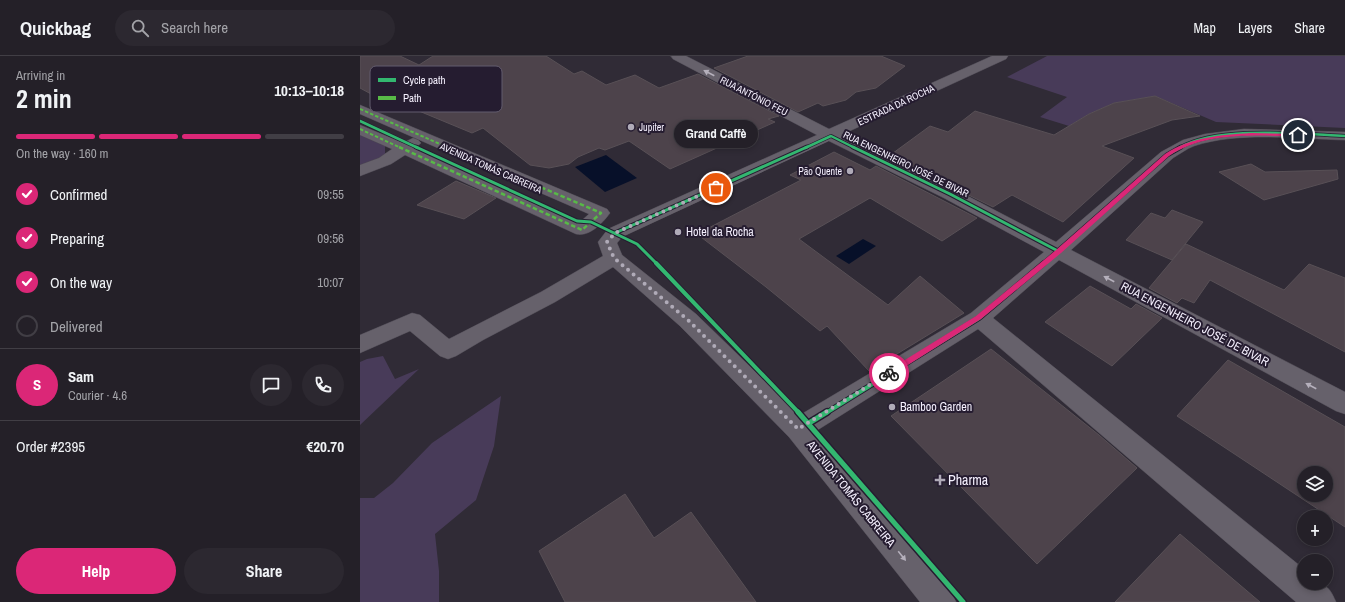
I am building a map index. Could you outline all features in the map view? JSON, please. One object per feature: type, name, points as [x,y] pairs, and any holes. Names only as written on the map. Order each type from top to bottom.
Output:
[{"type":"street","name":"RUA ANTÓNIO FEU","points":[[677,56],[831,136]]},
{"type":"street","name":"ESTRADA DA ROCHA","points":[[615,233],[831,136],[1002,56]]},
{"type":"street","points":[[360,109],[601,213],[582,230],[408,146],[360,118]]},
{"type":"street","points":[[360,129],[408,146]]},
{"type":"street","points":[[804,426],[978,318],[1058,251],[1167,155],[1189,143],[1215,137],[1251,134],[1345,136]]},
{"type":"street","name":"RUA ENGENHEIRO JOSÉ DE BIVAR","points":[[831,136],[950,194],[1345,404]]},
{"type":"street","points":[[360,171],[385,161],[408,146]]},
{"type":"street","points":[[360,345],[412,321],[448,350],[475,334],[548,297],[614,258],[607,242],[615,233],[591,222]]},
{"type":"street","name":"AVENIDA TOMÁS CABREIRA","points":[[614,258],[688,320],[804,426],[940,602]]},
{"type":"street","points":[[978,318],[1320,602]]},
{"type":"shaded area","points":[[1047,56],[1345,56],[1345,128],[1216,122],[1155,96],[1114,103],[1089,114],[1069,126],[1040,117],[1067,97],[1007,77]]},
{"type":"shaded area","points":[[360,129],[385,140],[385,161],[360,171]]},
{"type":"shaded area","points":[[383,356],[395,379],[419,369],[360,425],[360,362]]},
{"type":"shaded area","points":[[501,396],[494,446],[476,500],[435,534],[439,571],[439,602],[360,602],[360,498],[374,498],[393,483],[432,443]]},
{"type":"water","points":[[606,155],[637,178],[605,192],[575,167]]},
{"type":"water","points":[[863,239],[876,246],[849,264],[836,256]]},
{"type":"building","points":[[360,56],[400,56],[419,65],[433,56],[546,56],[574,74],[582,71],[606,85],[635,75],[659,88],[698,74],[779,116],[768,119],[775,122],[670,169],[629,141],[605,150],[599,148],[578,157],[569,164],[549,168],[530,165],[483,128],[472,133],[421,112],[502,112],[502,66],[370,66],[370,93],[360,88]]},
{"type":"building","points":[[748,56],[881,56],[905,66],[876,88],[856,92],[846,100],[823,106],[818,103],[798,112],[714,68]]},
{"type":"building","points":[[1155,96],[1200,116],[1172,120],[1102,146],[1134,158],[1063,222],[1012,195],[993,207],[889,156],[930,126],[948,132],[975,111],[1054,135],[1089,114],[1114,103]]},
{"type":"building","points":[[834,152],[870,170],[876,166],[977,218],[942,241],[870,198],[799,239],[888,305],[920,276],[964,313],[869,371],[827,326],[820,331],[697,234],[801,180],[790,175]]},
{"type":"building","points":[[1251,164],[1265,172],[1337,170],[1338,179],[1264,200],[1219,172]]},
{"type":"building","points":[[456,181],[496,198],[464,219],[417,205]]},
{"type":"building","points":[[1172,210],[1203,222],[1172,260],[1126,240],[1151,213],[1165,218]]},
{"type":"building","points":[[1186,244],[1284,290],[1309,264],[1345,278],[1345,352],[1210,280],[1194,303],[1182,298],[1177,303],[1149,288]]},
{"type":"building","points":[[1090,286],[1131,309],[1136,304],[1162,318],[1112,366],[1045,322]]},
{"type":"building","points":[[991,349],[1099,435],[1137,468],[1037,564],[891,416]]},
{"type":"building","points":[[1228,360],[1345,427],[1345,527],[1333,519],[1333,510],[1319,510],[1307,502],[1333,502],[1333,466],[1297,466],[1297,495],[1177,416]]},
{"type":"building","points":[[625,494],[654,538],[691,512],[756,602],[565,602],[539,551]]},
{"type":"building","points":[[1180,534],[1260,602],[1115,602]]},
{"type":"marked path","points":[[360,109],[601,213],[582,230],[360,129]]},
{"type":"cycle path","points":[[360,121],[577,221],[591,222],[637,244],[809,423],[963,602]]},
{"type":"cycle path","points":[[809,423],[979,318],[1167,155],[1182,146],[1205,138],[1224,135],[1287,134],[1345,136]]},
{"type":"cycle path","points":[[615,233],[831,136],[950,194],[1058,251]]},
{"type":"way so far","points":[[716,188],[615,233],[607,242],[614,258],[688,320],[798,429],[889,373]]},
{"type":"place","name":"Jupiter","points":[[631,127]]},
{"type":"place","name":"Pão Quente","points":[[850,171]]},
{"type":"place","name":"Grand Caffè","points":[[716,188]]},
{"type":"place","name":"Hotel da Rocha","points":[[678,232]]},
{"type":"place","name":"Bamboo Garden","points":[[892,407]]},
{"type":"place","name":"Pharma","points":[[940,480]]},
{"type":"route","points":[[889,373],[978,318],[1058,251],[1167,155],[1178,148],[1189,143],[1220,136],[1251,134],[1298,135]]}]
